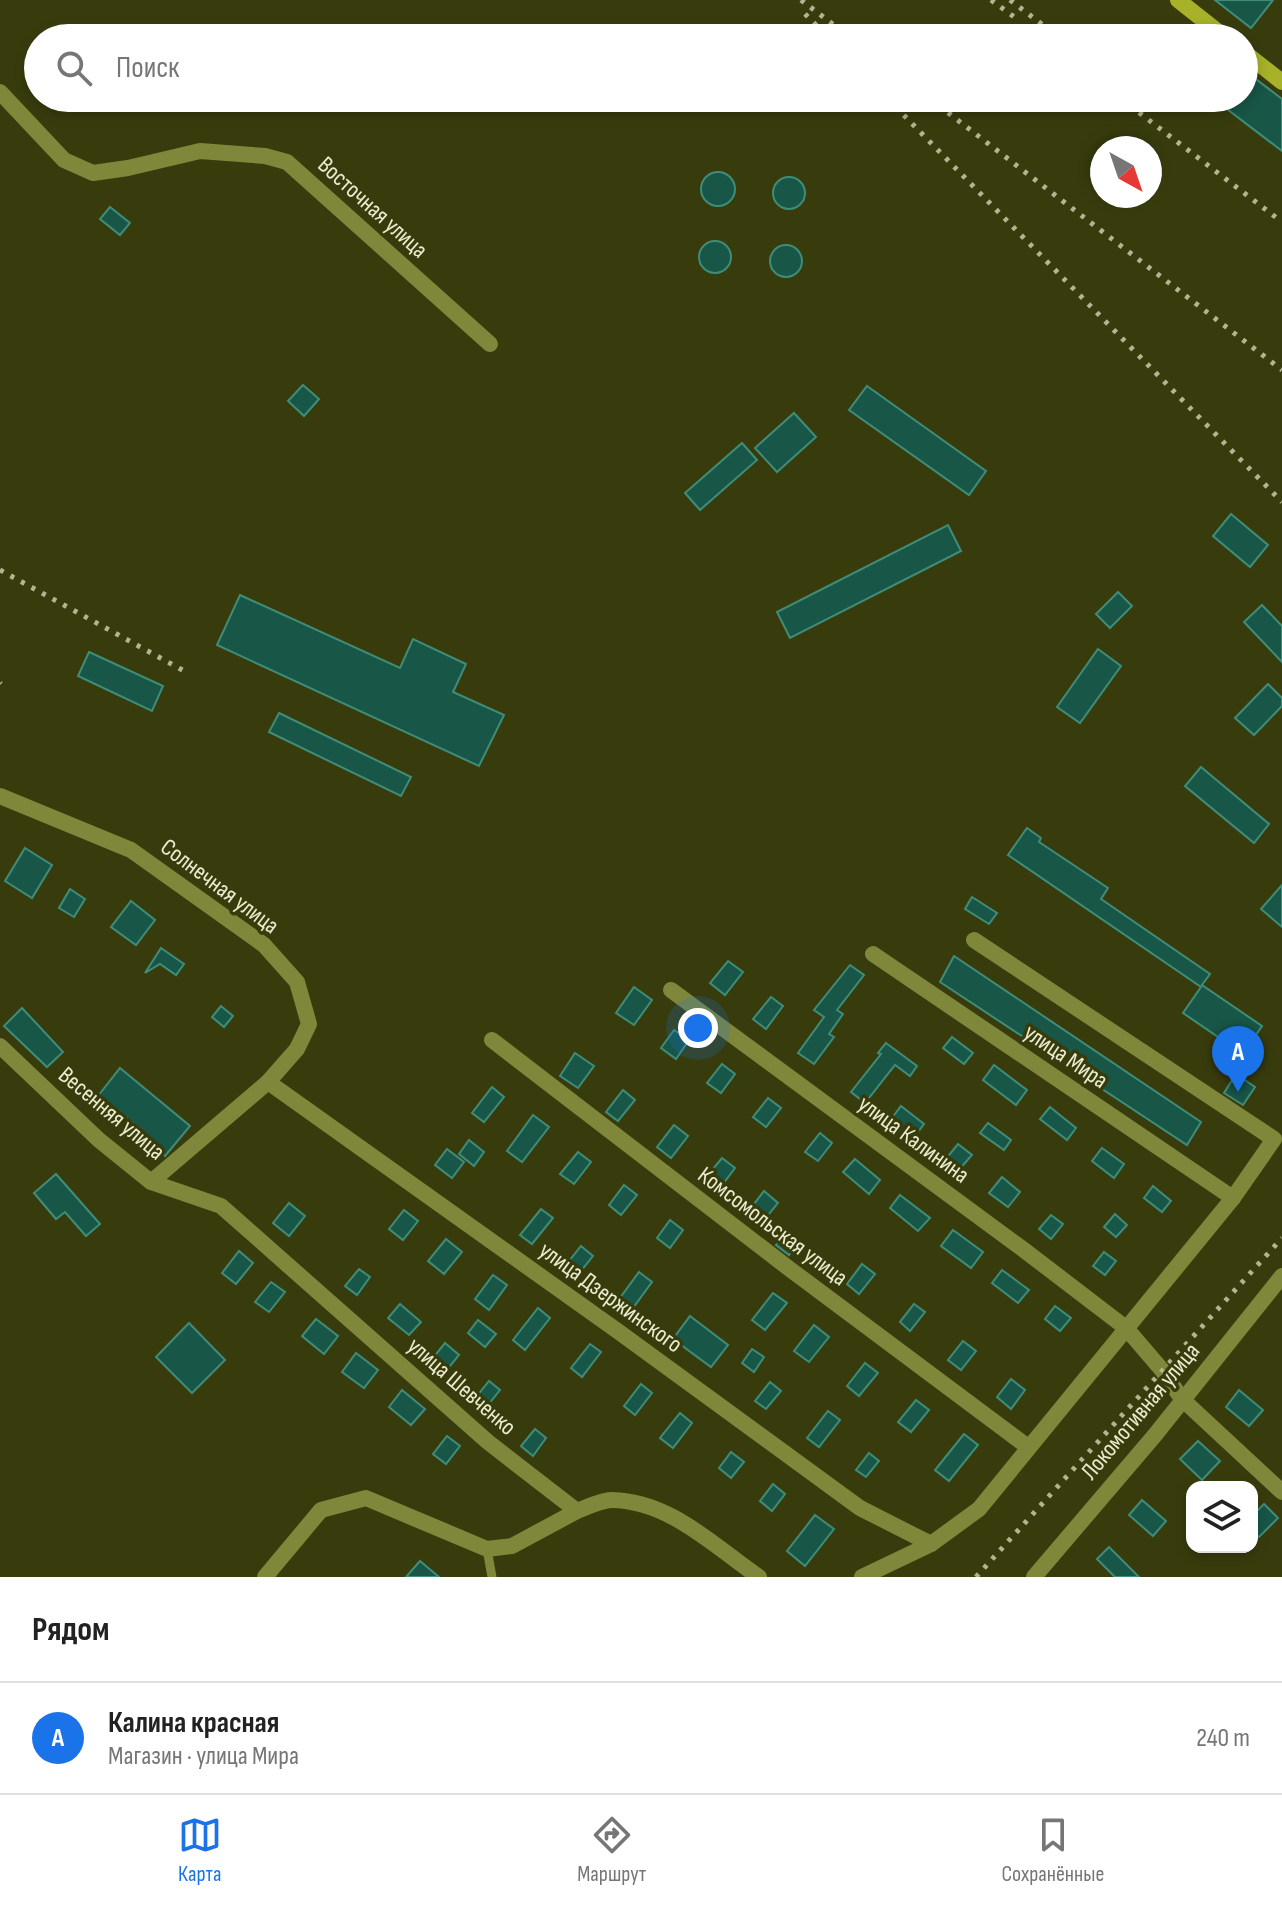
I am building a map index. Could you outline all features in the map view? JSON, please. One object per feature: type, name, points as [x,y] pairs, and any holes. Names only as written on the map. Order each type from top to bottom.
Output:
[{"type":"street","points":[[1178,0],[1208,24]]},
{"type":"street","points":[[1258,63],[1282,82]]},
{"type":"street","name":"Восточная улица","points":[[0,92],[64,160],[93,173],[200,151],[265,156],[287,162],[490,344]]},
{"type":"street","name":"Солнечная улица","points":[[0,796],[131,850],[264,945],[297,982],[309,1024],[297,1049],[268,1082]]},
{"type":"street","points":[[862,1577],[931,1544],[979,1509],[1233,1198],[1274,1139],[974,940]]},
{"type":"street","name":"улица Мира","points":[[873,954],[1233,1198]]},
{"type":"street","name":"улица Калинина","points":[[671,990],[1126,1328],[1182,1399],[1282,1492]]},
{"type":"street","name":"Комсомольская улица","points":[[492,1040],[1028,1447]]},
{"type":"street","name":"Весенняя улица","points":[[0,1046],[99,1140],[151,1182],[268,1082]]},
{"type":"street","name":"улица Дзержинского","points":[[268,1082],[860,1508],[931,1544]]},
{"type":"street","name":"улица Шевченко","points":[[151,1182],[221,1206],[488,1442],[577,1511]]},
{"type":"street","name":"Локомотивная улица","points":[[1034,1577],[1282,1276]]},
{"type":"street","points":[[265,1577],[321,1510],[366,1498],[487,1549],[512,1546],[577,1511],[610,1500],[649,1505],[691,1527],[759,1577]]},
{"type":"lane","points":[[487,1549],[492,1577]]},
{"type":"building","points":[[1215,0],[1273,0],[1254,24],[1246,24]]},
{"type":"building","points":[[1258,81],[1282,99],[1282,151],[1231,112],[1258,112]]},
{"type":"building","points":[[718,172],[730,177],[735,189],[730,201],[718,206],[706,201],[701,189],[706,177]]},
{"type":"building","points":[[789,177],[801,181],[805,193],[801,205],[789,209],[777,205],[773,193],[777,181]]},
{"type":"building","points":[[110,207],[130,223],[120,235],[100,219]]},
{"type":"building","points":[[715,241],[726,246],[731,257],[726,268],[715,273],[704,268],[699,257],[704,246]]},
{"type":"building","points":[[786,245],[798,249],[802,261],[798,273],[786,277],[774,273],[770,261],[774,249]]},
{"type":"building","points":[[303,385],[319,399],[304,416],[288,401]]},
{"type":"building","points":[[867,386],[986,471],[969,495],[849,410]]},
{"type":"building","points":[[794,413],[816,437],[777,472],[755,448]]},
{"type":"building","points":[[742,443],[757,460],[700,510],[685,493]]},
{"type":"building","points":[[1231,514],[1268,545],[1250,567],[1213,536]]},
{"type":"building","points":[[948,525],[961,551],[790,638],[777,612]]},
{"type":"building","points":[[1118,592],[1132,606],[1110,628],[1096,614]]},
{"type":"building","points":[[240,595],[400,668],[413,639],[466,664],[453,692],[504,715],[479,766],[217,645]]},
{"type":"building","points":[[1262,605],[1282,626],[1282,662],[1244,622]]},
{"type":"building","points":[[1098,649],[1121,666],[1080,723],[1057,707]]},
{"type":"building","points":[[89,652],[163,686],[152,711],[78,676]]},
{"type":"building","points":[[1268,684],[1282,698],[1282,706],[1254,735],[1235,718]]},
{"type":"building","points":[[279,713],[411,777],[401,796],[269,732]]},
{"type":"building","points":[[1201,767],[1269,824],[1254,843],[1185,786]]},
{"type":"building","points":[[1027,828],[1041,838],[1039,842],[1108,888],[1101,899],[1210,974],[1202,985],[1262,1026],[1243,1054],[1183,1013],[1201,987],[1008,855]]},
{"type":"building","points":[[25,848],[52,865],[32,898],[5,881]]},
{"type":"building","points":[[1282,885],[1282,927],[1261,909]]},
{"type":"building","points":[[70,889],[85,899],[74,917],[59,908]]},
{"type":"building","points":[[972,897],[997,913],[989,924],[965,909]]},
{"type":"building","points":[[131,901],[155,920],[136,945],[111,927]]},
{"type":"building","points":[[161,948],[184,964],[176,975],[160,964],[145,973]]},
{"type":"building","points":[[954,956],[1201,1122],[1187,1145],[940,982]]},
{"type":"building","points":[[728,961],[743,972],[725,995],[710,983]]},
{"type":"building","points":[[850,965],[864,975],[837,1010],[843,1014],[829,1034],[834,1037],[814,1064],[798,1053],[824,1017],[814,1010]]},
{"type":"building","points":[[634,987],[652,1000],[634,1025],[616,1013]]},
{"type":"building","points":[[771,997],[783,1006],[766,1029],[753,1019]]},
{"type":"building","points":[[221,1006],[233,1016],[224,1027],[212,1017]]},
{"type":"building","points":[[22,1008],[63,1052],[47,1067],[4,1026]]},
{"type":"building","points":[[674,1030],[689,1040],[676,1059],[661,1048]]},
{"type":"building","points":[[952,1037],[973,1053],[964,1064],[943,1048]]},
{"type":"building","points":[[886,1043],[917,1066],[910,1076],[895,1065],[865,1103],[851,1092]]},
{"type":"building","points":[[575,1053],[594,1066],[578,1088],[560,1076]]},
{"type":"building","points":[[722,1064],[735,1074],[721,1093],[707,1083]]},
{"type":"building","points":[[994,1065],[1027,1090],[1016,1105],[983,1080]]},
{"type":"building","points":[[120,1068],[190,1126],[165,1156],[137,1133],[141,1129],[98,1096]]},
{"type":"building","points":[[1236,1074],[1255,1087],[1243,1105],[1224,1093]]},
{"type":"building","points":[[492,1087],[504,1097],[484,1122],[472,1113]]},
{"type":"building","points":[[623,1090],[635,1100],[618,1121],[606,1112]]},
{"type":"building","points":[[768,1098],[781,1108],[766,1127],[753,1117]]},
{"type":"building","points":[[901,1106],[924,1124],[912,1140],[889,1122]]},
{"type":"building","points":[[1050,1107],[1076,1128],[1067,1140],[1040,1119]]},
{"type":"building","points":[[533,1115],[549,1127],[522,1162],[507,1151]]},
{"type":"building","points":[[988,1123],[1011,1140],[1004,1150],[980,1133]]},
{"type":"building","points":[[674,1125],[688,1136],[671,1158],[657,1147]]},
{"type":"building","points":[[820,1133],[832,1143],[818,1161],[805,1152]]},
{"type":"building","points":[[469,1140],[484,1152],[474,1166],[459,1154]]},
{"type":"building","points":[[958,1144],[972,1155],[958,1171],[945,1160]]},
{"type":"building","points":[[1102,1148],[1124,1164],[1114,1178],[1092,1161]]},
{"type":"building","points":[[447,1149],[464,1162],[452,1178],[435,1165]]},
{"type":"building","points":[[578,1152],[591,1162],[574,1184],[560,1174]]},
{"type":"building","points":[[722,1158],[735,1168],[717,1192],[703,1181]]},
{"type":"building","points":[[855,1159],[880,1180],[869,1194],[843,1172]]},
{"type":"building","points":[[56,1174],[100,1224],[86,1236],[65,1212],[56,1219],[34,1193]]},
{"type":"building","points":[[1002,1177],[1020,1192],[1008,1207],[989,1193]]},
{"type":"building","points":[[624,1185],[637,1195],[621,1215],[609,1205]]},
{"type":"building","points":[[1153,1186],[1171,1201],[1162,1212],[1144,1198]]},
{"type":"building","points":[[764,1191],[778,1203],[761,1224],[747,1213]]},
{"type":"building","points":[[900,1195],[930,1218],[918,1231],[890,1208]]},
{"type":"building","points":[[289,1203],[305,1216],[289,1236],[273,1223]]},
{"type":"building","points":[[541,1209],[553,1218],[532,1244],[520,1235]]},
{"type":"building","points":[[404,1210],[418,1221],[403,1240],[389,1229]]},
{"type":"building","points":[[1115,1214],[1127,1225],[1116,1237],[1104,1227]]},
{"type":"building","points":[[1051,1215],[1063,1224],[1051,1239],[1039,1229]]},
{"type":"building","points":[[670,1220],[683,1230],[670,1248],[657,1238]]},
{"type":"building","points":[[953,1230],[983,1252],[971,1268],[941,1246]]},
{"type":"building","points":[[784,1234],[797,1243],[789,1255],[776,1245]]},
{"type":"building","points":[[446,1239],[462,1252],[444,1274],[428,1261]]},
{"type":"building","points":[[581,1246],[593,1256],[577,1276],[565,1266]]},
{"type":"building","points":[[239,1251],[253,1263],[236,1284],[222,1273]]},
{"type":"building","points":[[1104,1252],[1116,1261],[1105,1275],[1093,1266]]},
{"type":"building","points":[[862,1264],[875,1274],[859,1294],[847,1284]]},
{"type":"building","points":[[359,1269],[370,1277],[357,1295],[345,1286]]},
{"type":"building","points":[[1002,1270],[1029,1290],[1018,1303],[992,1283]]},
{"type":"building","points":[[639,1272],[652,1282],[630,1312],[617,1302]]},
{"type":"building","points":[[493,1275],[507,1285],[489,1310],[475,1299]]},
{"type":"building","points":[[271,1282],[285,1292],[269,1312],[255,1302]]},
{"type":"building","points":[[773,1293],[787,1303],[765,1330],[752,1320]]},
{"type":"building","points":[[400,1304],[421,1322],[409,1335],[388,1318]]},
{"type":"building","points":[[914,1304],[925,1312],[910,1331],[900,1322]]},
{"type":"building","points":[[1055,1306],[1071,1318],[1060,1331],[1045,1319]]},
{"type":"building","points":[[538,1308],[550,1318],[525,1350],[513,1340]]},
{"type":"building","points":[[690,1316],[728,1345],[711,1367],[673,1339]]},
{"type":"building","points":[[316,1319],[338,1336],[324,1354],[302,1336]]},
{"type":"building","points":[[478,1320],[496,1334],[485,1347],[468,1333]]},
{"type":"building","points":[[189,1323],[225,1360],[192,1393],[156,1357]]},
{"type":"building","points":[[814,1325],[829,1337],[809,1362],[794,1351]]},
{"type":"building","points":[[963,1341],[976,1351],[961,1370],[948,1360]]},
{"type":"building","points":[[445,1343],[459,1355],[446,1371],[432,1359]]},
{"type":"building","points":[[590,1344],[601,1352],[582,1377],[571,1368]]},
{"type":"building","points":[[752,1349],[764,1357],[754,1372],[742,1363]]},
{"type":"building","points":[[356,1353],[378,1370],[364,1388],[342,1372]]},
{"type":"building","points":[[865,1363],[878,1373],[859,1396],[847,1386]]},
{"type":"building","points":[[1011,1379],[1025,1390],[1011,1409],[997,1397]]},
{"type":"building","points":[[489,1381],[500,1390],[484,1410],[473,1401]]},
{"type":"building","points":[[770,1382],[781,1391],[766,1409],[755,1401]]},
{"type":"building","points":[[641,1384],[652,1393],[635,1415],[624,1406]]},
{"type":"building","points":[[402,1390],[425,1409],[411,1425],[389,1407]]},
{"type":"building","points":[[1239,1390],[1263,1410],[1249,1426],[1226,1407]]},
{"type":"building","points":[[916,1400],[929,1410],[911,1432],[898,1422]]},
{"type":"building","points":[[828,1411],[840,1420],[819,1447],[807,1438]]},
{"type":"building","points":[[680,1413],[692,1423],[673,1448],[660,1438]]},
{"type":"building","points":[[535,1429],[546,1438],[533,1456],[521,1446]]},
{"type":"building","points":[[964,1434],[978,1445],[949,1481],[935,1470]]},
{"type":"building","points":[[447,1436],[460,1446],[446,1464],[433,1454]]},
{"type":"building","points":[[1198,1441],[1220,1461],[1202,1480],[1180,1459]]},
{"type":"building","points":[[731,1452],[744,1462],[731,1478],[719,1468]]},
{"type":"building","points":[[869,1453],[879,1461],[866,1477],[856,1470]]},
{"type":"building","points":[[773,1484],[785,1494],[772,1511],[760,1501]]},
{"type":"building","points":[[1142,1500],[1166,1521],[1153,1536],[1129,1515]]},
{"type":"building","points":[[1264,1504],[1278,1518],[1259,1537],[1258,1536],[1258,1510]]},
{"type":"building","points":[[815,1515],[834,1529],[805,1566],[787,1551]]},
{"type":"building","points":[[1109,1547],[1139,1577],[1115,1577],[1097,1559]]},
{"type":"building","points":[[420,1561],[439,1577],[406,1577]]},
{"type":"railway","points":[[801,0],[833,24]]},
{"type":"railway","points":[[991,0],[1017,19]]},
{"type":"railway","points":[[1010,0],[1042,24]]},
{"type":"railway","points":[[805,14],[815,24]]},
{"type":"railway","points":[[901,112],[1282,502]]},
{"type":"railway","points":[[947,112],[1282,370]]},
{"type":"railway","points":[[1138,112],[1282,222]]},
{"type":"railway","points":[[0,570],[186,672]]},
{"type":"railway","points":[[976,1577],[1282,1238]]},
{"type":"place","name":"Калина красная","points":[[1238,1092]]}]
